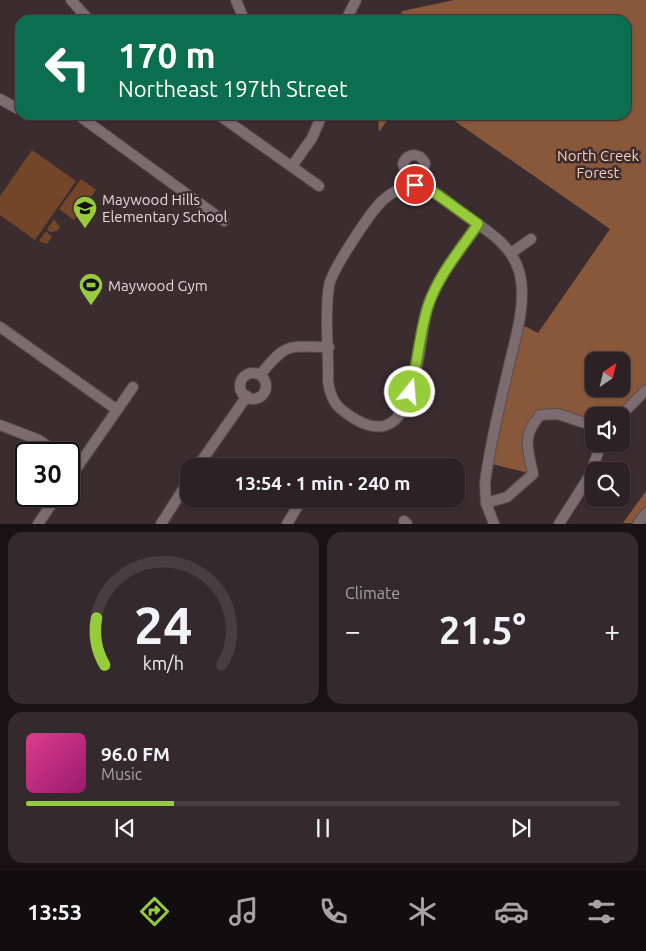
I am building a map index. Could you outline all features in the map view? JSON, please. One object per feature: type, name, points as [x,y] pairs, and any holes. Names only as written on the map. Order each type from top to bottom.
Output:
[{"type":"street","points":[[71,0],[84,15]]},
{"type":"street","points":[[236,0],[242,15]]},
{"type":"street","points":[[348,15],[356,0]]},
{"type":"street","points":[[0,99],[15,107]]},
{"type":"street","points":[[85,120],[224,220]]},
{"type":"street","points":[[226,120],[320,186]]},
{"type":"street","points":[[292,166],[312,138],[320,120]]},
{"type":"street","points":[[413,155],[420,156],[425,164],[414,186],[402,166],[404,160],[413,155]]},
{"type":"street","points":[[478,224],[442,278],[428,306],[417,367],[406,405],[400,416],[388,426],[377,428],[362,423],[341,410],[330,396],[328,381],[329,285],[335,269],[381,201],[402,188],[414,186],[435,193],[478,224],[511,253],[519,270],[522,286],[519,323],[488,463],[486,503],[494,524]]},
{"type":"street","points":[[511,253],[530,239]]},
{"type":"street","points":[[0,327],[116,409]]},
{"type":"street","points":[[260,375],[282,350],[291,347],[329,346]]},
{"type":"street","points":[[250,374],[260,375],[266,384],[263,394],[257,398],[247,396],[241,388],[244,378],[250,374]]},
{"type":"street","points":[[80,454],[133,387]]},
{"type":"street","points":[[629,407],[646,390]]},
{"type":"street","points":[[204,458],[247,396]]},
{"type":"street","points":[[486,503],[507,497],[533,474],[526,439],[532,425],[540,415],[558,414],[585,423]]},
{"type":"street","points":[[0,425],[42,442]]},
{"type":"street","points":[[558,524],[590,475],[598,452]]},
{"type":"street","points":[[161,524],[180,494]]},
{"type":"street","points":[[38,524],[50,507]]},
{"type":"street","points":[[287,524],[297,508]]},
{"type":"street","points":[[638,524],[646,512]]},
{"type":"shaded area","points":[[32,150],[76,181],[35,240],[0,215],[0,196]]},
{"type":"shaded area","points":[[81,179],[96,190],[74,220],[59,209]]},
{"type":"shaded area","points":[[54,219],[60,227],[57,231],[50,232],[47,229]]},
{"type":"shaded area","points":[[46,231],[52,237],[47,244],[39,241]]},
{"type":"green space","name":"North Creek Forest","points":[[454,0],[646,0],[646,390],[629,407],[585,407],[585,423],[558,414],[539,415],[532,425],[533,474],[488,463],[519,323],[538,333],[610,229],[453,120],[631,120],[631,15],[400,15],[402,11]]},
{"type":"green space","points":[[378,120],[387,120],[379,132]]},
{"type":"green space","points":[[646,491],[646,523],[623,523]]},
{"type":"place","name":"Maywood Hills Elementary School","points":[[85,229]]},
{"type":"place","name":"Maywood Gym","points":[[91,306]]},
{"type":"route","points":[[410,392],[417,367],[428,306],[442,278],[478,224],[435,193],[415,185]]}]
